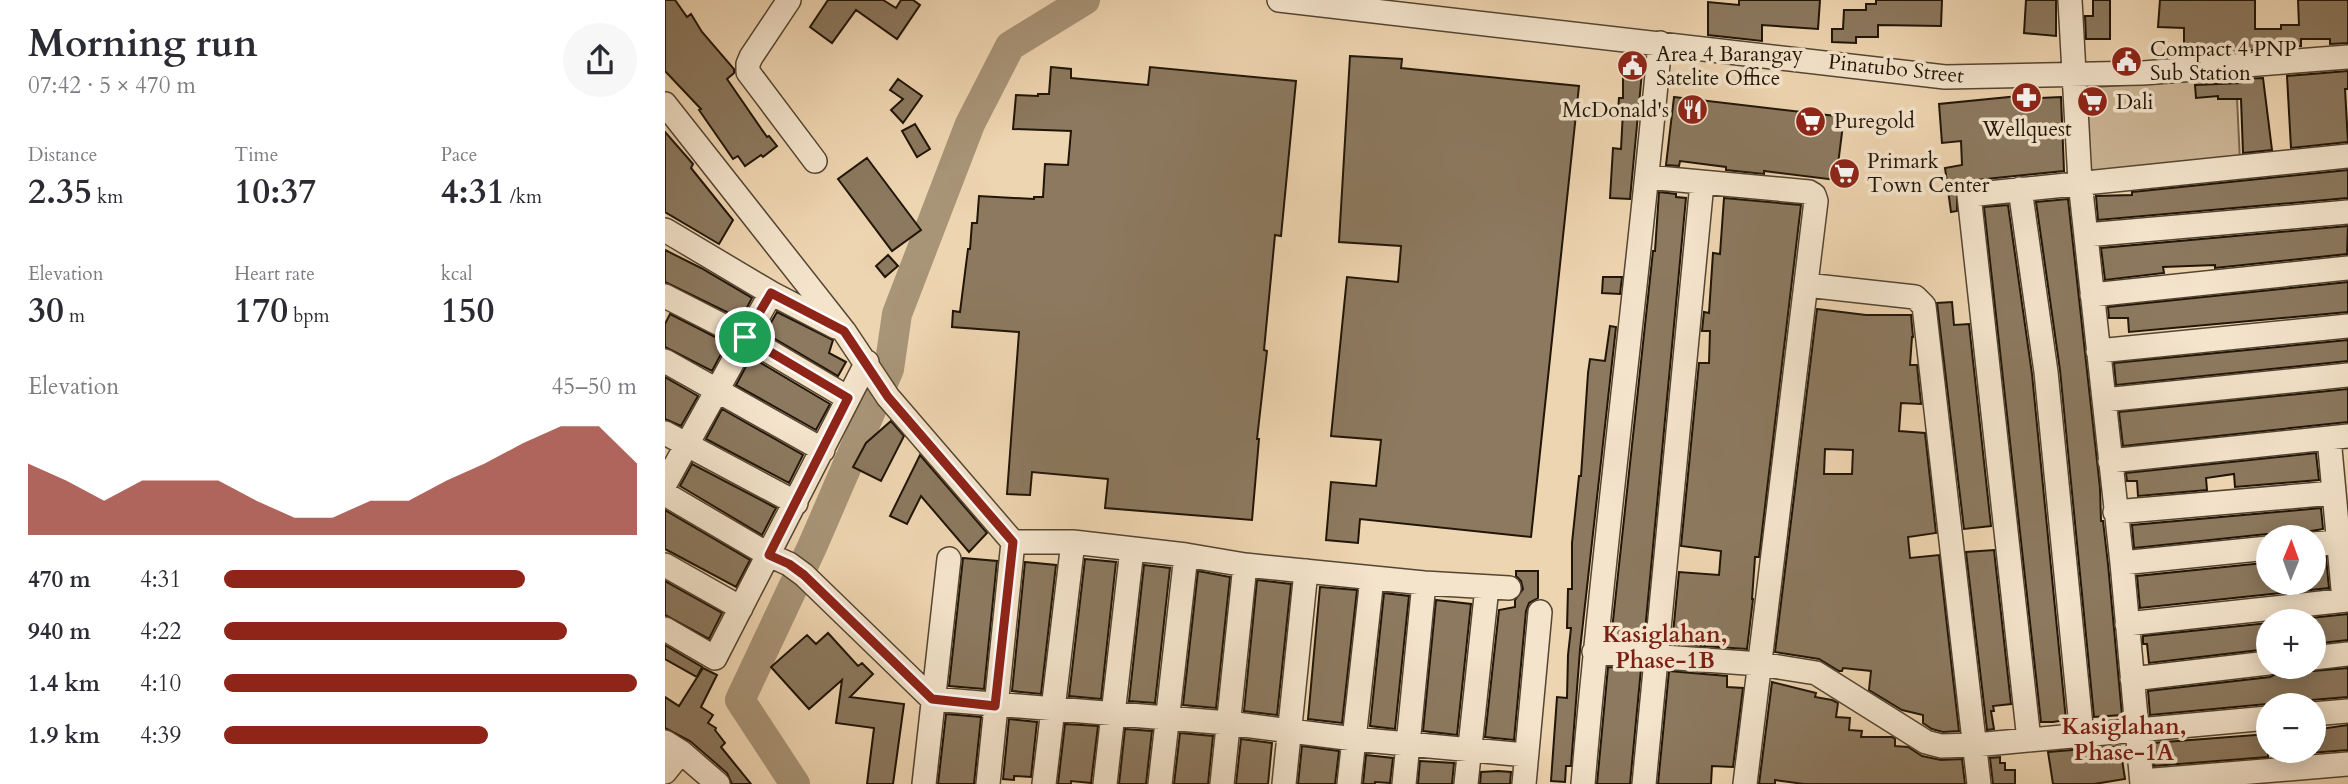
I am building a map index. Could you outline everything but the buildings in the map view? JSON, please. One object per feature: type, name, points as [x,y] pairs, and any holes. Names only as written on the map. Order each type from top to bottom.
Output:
[{"type":"street","points":[[789,0],[751,57],[748,72],[815,161]]},
{"type":"street","name":"Pinatubo Street","points":[[1279,0],[1945,77],[2143,73],[2348,57]]},
{"type":"street","points":[[2070,0],[2080,182],[2122,563],[2142,782],[2348,764]]},
{"type":"street","points":[[1583,784],[1594,652],[1660,43]]},
{"type":"street","points":[[665,104],[844,331],[877,379],[1013,542],[988,784]]},
{"type":"street","points":[[2029,740],[1969,195],[2348,156]]},
{"type":"street","points":[[1647,177],[1809,192],[1814,195],[1816,201],[1745,784]]},
{"type":"street","points":[[1644,784],[1702,183]]},
{"type":"street","points":[[2020,190],[2046,372],[2082,736]]},
{"type":"street","points":[[2086,235],[2348,212]]},
{"type":"street","points":[[665,230],[771,293],[844,331]]},
{"type":"street","points":[[2092,295],[2348,268]]},
{"type":"street","points":[[1806,285],[1915,297],[1924,306],[1979,784]]},
{"type":"street","points":[[665,484],[771,293]]},
{"type":"street","points":[[665,296],[745,337],[848,398]]},
{"type":"street","points":[[2098,351],[2348,326]]},
{"type":"street","points":[[665,361],[823,450]]},
{"type":"street","points":[[2104,400],[2348,375]]},
{"type":"street","points":[[665,629],[715,658],[741,608],[787,565],[796,503],[848,398],[877,379]]},
{"type":"street","points":[[665,433],[796,503]]},
{"type":"street","points":[[2110,461],[2338,437],[2333,493],[2346,600],[2127,624]]},
{"type":"street","points":[[2115,512],[2333,493]]},
{"type":"street","points":[[665,494],[787,565],[932,699],[1228,723],[1354,739],[1527,755]]},
{"type":"street","points":[[1013,542],[1073,542],[1245,565],[1498,588],[1466,784]]},
{"type":"street","points":[[1044,784],[1073,542]]},
{"type":"street","points":[[2326,543],[2338,542]]},
{"type":"street","points":[[1105,784],[1132,549]]},
{"type":"street","points":[[2122,563],[2256,549]]},
{"type":"street","points":[[1160,784],[1186,555]]},
{"type":"street","points":[[924,784],[949,559]]},
{"type":"street","points":[[665,565],[741,608]]},
{"type":"street","points":[[1222,784],[1245,565]]},
{"type":"street","points":[[1284,784],[1306,571]]},
{"type":"street","points":[[1349,784],[1372,578]]},
{"type":"street","points":[[1403,784],[1424,583]]},
{"type":"street","points":[[1524,784],[1541,612]]},
{"type":"street","points":[[1594,652],[1760,664],[1816,673],[1932,745],[1975,746],[2256,719]]},
{"type":"street","points":[[2326,657],[2348,654]]},
{"type":"street","points":[[2132,678],[2256,664]]},
{"type":"street","points":[[2326,713],[2348,711]]},
{"type":"street","points":[[665,772],[673,747],[718,784]]},
{"type":"shaded area","points":[[2236,77],[2240,161],[2088,174],[2082,88]]},
{"type":"waterway","points":[[795,784],[740,700],[812,547],[889,369],[897,314],[970,124],[1010,46],[1085,0]]},
{"type":"place","name":"Compact 4 PNP Sub Station","points":[[2127,61]]},
{"type":"place","name":"Area 4 Barangay Satelite Office","points":[[1633,66]]},
{"type":"place","name":"Wellquest","points":[[2027,97]]},
{"type":"place","name":"Dali","points":[[2093,102]]},
{"type":"place","name":"McDonald's","points":[[1692,110]]},
{"type":"place","name":"Puregold","points":[[1811,121]]},
{"type":"place","name":"Primark Town Center","points":[[1844,173]]},
{"type":"district","name":"Kasiglahan, Phase-1B","points":[[1665,647]]},
{"type":"district","name":"Kasiglahan, Phase-1A","points":[[2124,739]]},
{"type":"route","points":[[771,293],[844,331],[888,397],[1013,542],[995,706],[932,699],[804,575],[789,564],[769,555],[848,398],[745,337],[771,293]]}]
